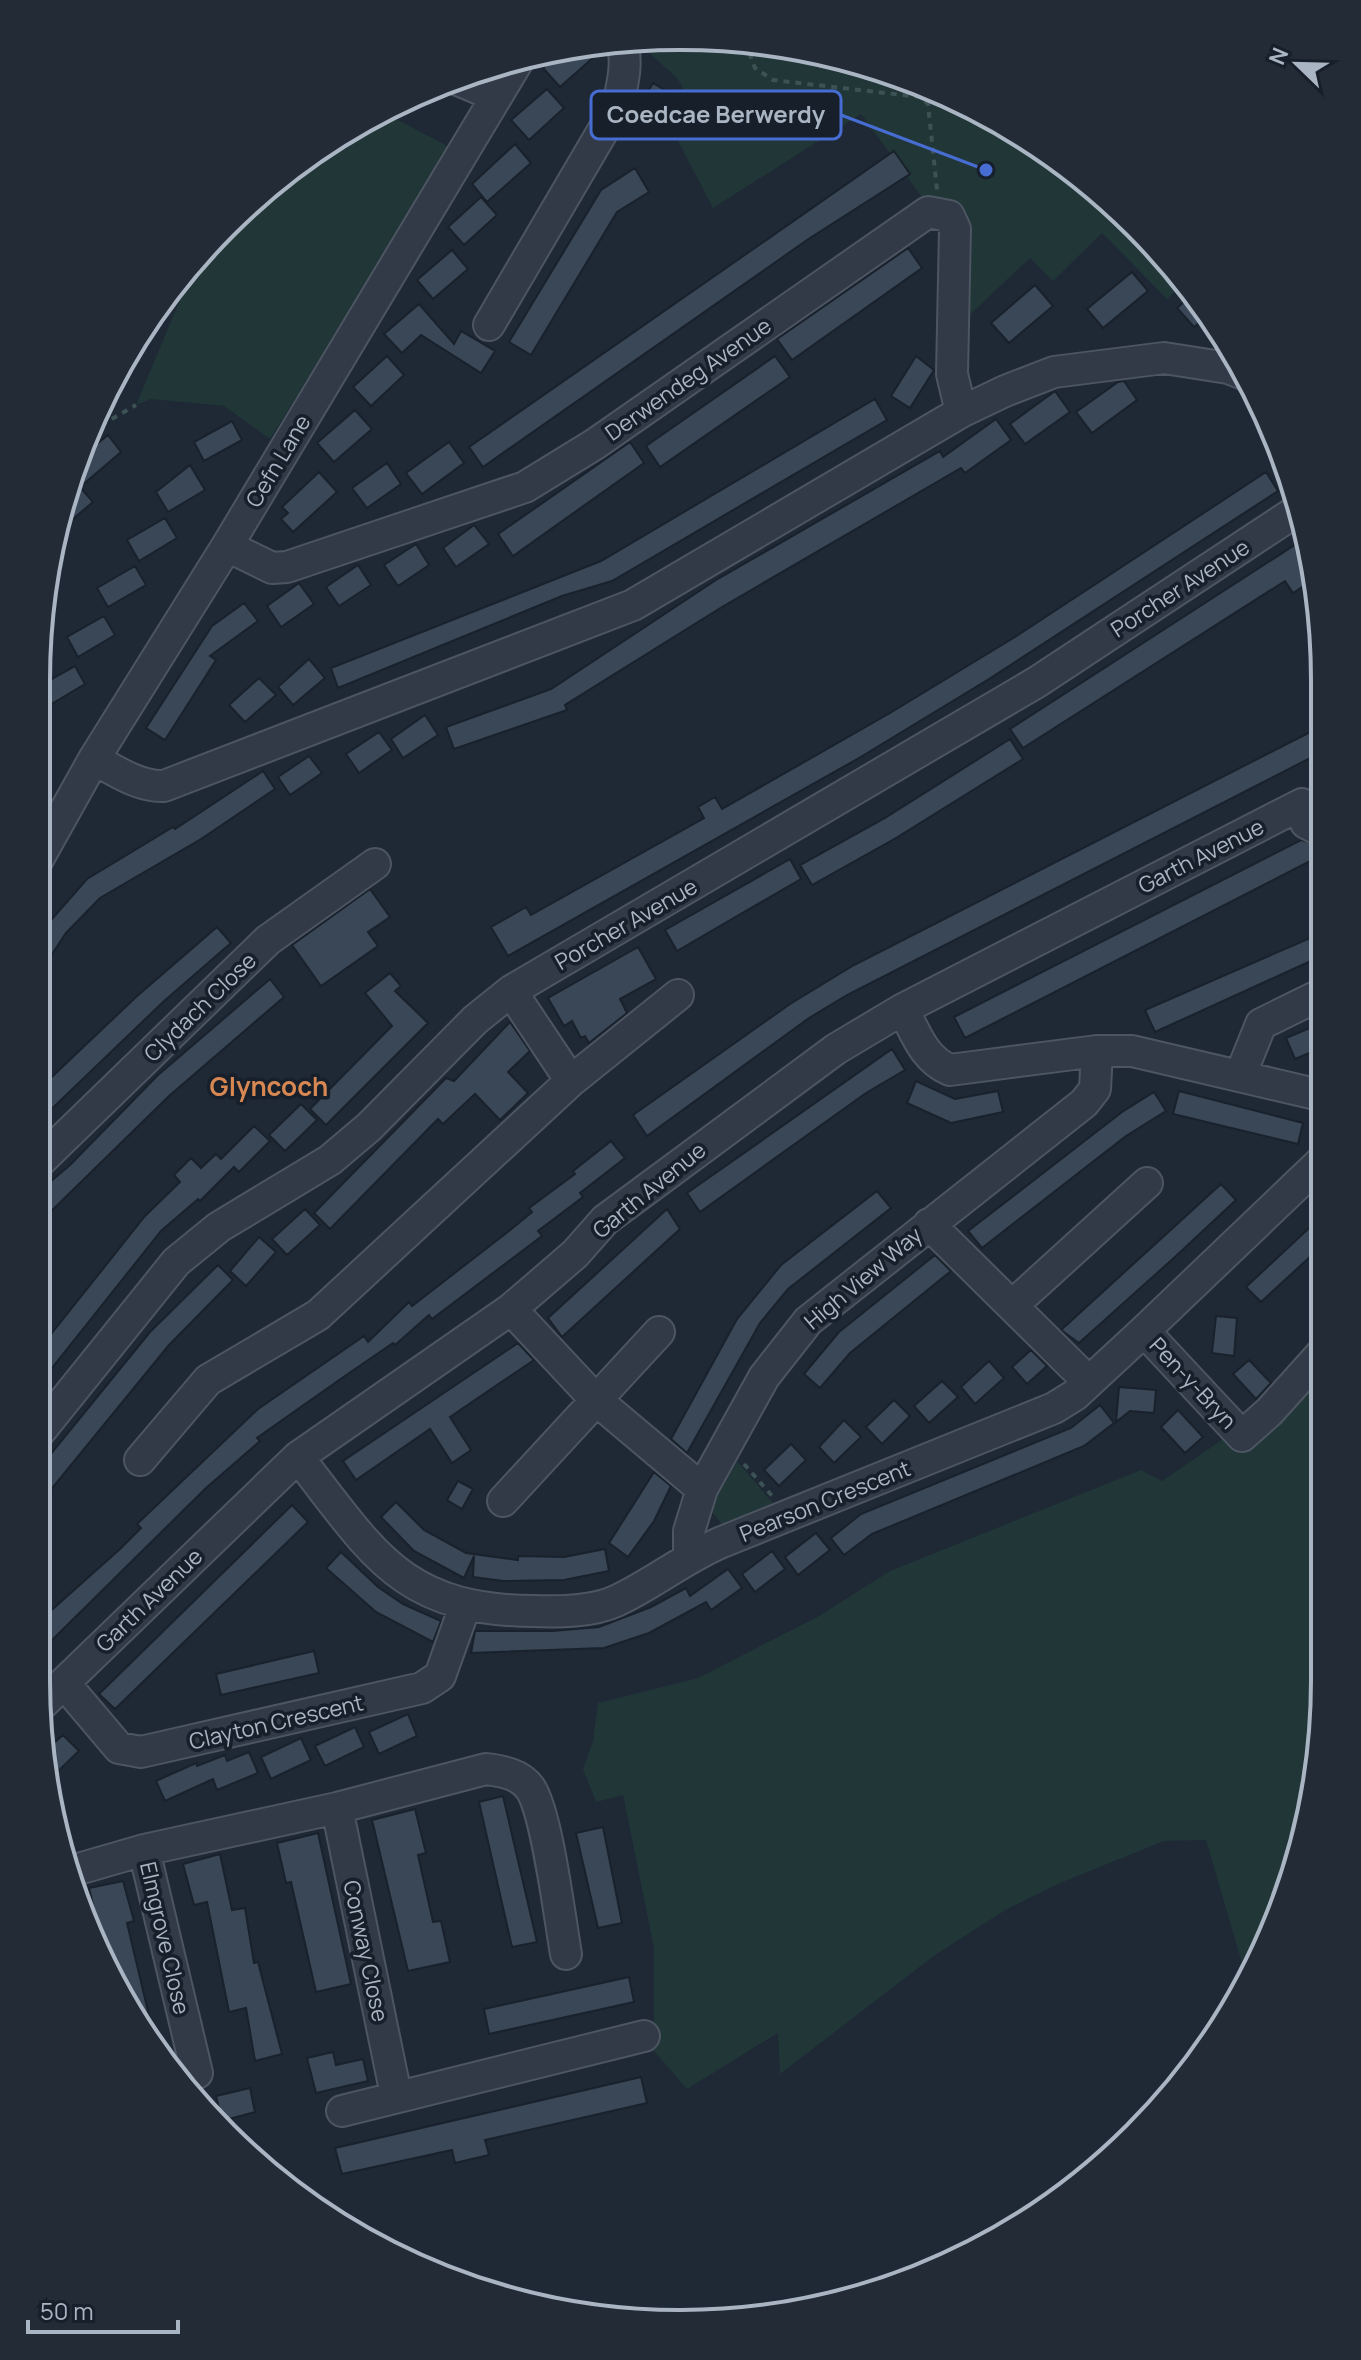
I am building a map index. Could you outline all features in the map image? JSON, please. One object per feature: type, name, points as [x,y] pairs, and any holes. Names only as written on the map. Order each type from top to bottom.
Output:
[{"type":"street","points":[[489,325],[618,105],[624,64],[622,53]]},
{"type":"street","name":"Cefn Lane","points":[[50,838],[94,759],[227,546],[510,73]]},
{"type":"street","points":[[471,86],[496,96]]},
{"type":"street","name":"Derwendeg Avenue","points":[[227,546],[272,568],[287,567],[525,487],[595,444],[914,221],[928,212],[939,212]]},
{"type":"street","points":[[939,212],[949,216],[955,229],[952,374],[961,412]]},
{"type":"street","points":[[94,759],[134,780],[151,786],[164,786],[633,605],[961,412],[1054,372],[1164,358],[1229,368]]},
{"type":"street","name":"Porcher Avenue","points":[[50,1419],[176,1262],[219,1227],[330,1160],[369,1127],[475,1020],[511,991],[1037,682],[1290,516]]},
{"type":"street","name":"Garth Avenue","points":[[50,1696],[298,1457],[511,1309],[575,1254],[605,1220],[836,1049],[903,1009],[1311,800]]},
{"type":"street","name":"Garth Avenue","points":[[1311,806],[1306,823],[1311,826]]},
{"type":"street","name":"Clydach Close","points":[[50,1151],[268,940],[375,864]]},
{"type":"street","points":[[511,991],[571,1081]]},
{"type":"street","points":[[140,1460],[208,1380],[318,1315],[571,1081],[678,995]]},
{"type":"street","points":[[1240,1076],[1261,1024],[1311,999]]},
{"type":"street","points":[[903,1009],[927,1056],[935,1064],[950,1070],[1097,1051],[1132,1051],[1311,1093]]},
{"type":"street","name":"High View Way","points":[[689,1556],[689,1531],[702,1489],[764,1377],[808,1321],[1084,1103],[1095,1089],[1097,1051]]},
{"type":"street","name":"Pearson Crescent","points":[[298,1457],[393,1572],[465,1606],[492,1611],[547,1612],[594,1607],[616,1601],[689,1556],[1054,1408],[1144,1331],[1311,1171]]},
{"type":"street","points":[[1014,1304],[1147,1183]]},
{"type":"street","points":[[929,1224],[1014,1304],[1088,1381]]},
{"type":"street","points":[[511,1309],[595,1399],[702,1489]]},
{"type":"street","name":"Pen-y-Bryn","points":[[1144,1331],[1242,1436],[1269,1412],[1311,1365]]},
{"type":"street","points":[[503,1501],[659,1332]]},
{"type":"street","name":"Clayton Crescent","points":[[64,1683],[119,1748],[141,1752],[422,1688],[440,1676],[465,1606]]},
{"type":"street","points":[[79,1869],[144,1850],[337,1808],[486,1769],[521,1779],[538,1802],[566,1954]]},
{"type":"street","name":"Conway Close","points":[[337,1808],[396,2095]]},
{"type":"street","name":"Elmgrove Close","points":[[144,1850],[197,2073]]},
{"type":"street","points":[[342,2111],[396,2095],[644,2036]]},
{"type":"path","points":[[749,54],[755,68],[773,80],[919,97]]},
{"type":"path","points":[[920,97],[928,104],[939,212]]},
{"type":"path","points":[[106,423],[136,405]]},
{"type":"path","points":[[727,1444],[789,1515]]},
{"type":"green space","points":[[647,51],[722,51],[804,62],[844,71],[922,98],[996,134],[1064,180],[1126,235],[1176,291],[1167,299],[1102,233],[1053,281],[1030,258],[943,340],[947,246],[921,196],[861,114],[713,208],[678,141],[689,101],[678,79]]},
{"type":"green space","points":[[395,118],[451,148],[270,439],[224,406],[151,399],[136,405],[183,294],[206,265],[265,206],[330,156]]},
{"type":"green space","points":[[1311,1380],[1311,1680],[1306,1762],[1290,1843],[1278,1882],[1242,1965],[1206,1840],[1164,1841],[1060,1883],[1007,1909],[935,1955],[780,2074],[778,2033],[687,2089],[654,2051],[654,1948],[623,1795],[596,1802],[583,1769],[593,1741],[598,1703],[698,1678],[819,1616],[890,1571],[1141,1470],[1162,1481],[1223,1439],[1241,1446]]},
{"type":"green space","points":[[737,1461],[776,1507],[727,1530],[710,1510]]},
{"type":"building","points":[[595,56],[560,87],[543,68],[547,64]]},
{"type":"building","points":[[653,83],[676,97],[648,137],[628,124]]},
{"type":"building","points":[[547,89],[564,108],[529,140],[511,120]]},
{"type":"building","points":[[515,144],[531,163],[487,202],[472,184]]},
{"type":"building","points":[[894,151],[910,174],[810,238],[483,467],[469,447]]},
{"type":"building","points":[[635,168],[649,192],[617,212],[531,355],[509,342],[601,190]]},
{"type":"building","points":[[481,197],[497,215],[464,245],[448,227]]},
{"type":"building","points":[[908,248],[922,268],[792,360],[777,339]]},
{"type":"building","points":[[452,250],[468,269],[433,299],[417,280]]},
{"type":"building","points":[[1132,272],[1148,291],[1103,328],[1087,309]]},
{"type":"building","points":[[1035,285],[1053,306],[1009,343],[991,323]]},
{"type":"building","points":[[1184,302],[1200,323],[1194,327],[1177,308]]},
{"type":"building","points":[[419,304],[454,344],[461,331],[495,351],[481,373],[421,335],[402,353],[384,334]]},
{"type":"building","points":[[387,356],[404,375],[371,406],[353,387]]},
{"type":"building","points":[[775,356],[790,377],[660,467],[646,446]]},
{"type":"building","points":[[916,356],[934,370],[910,408],[891,396]]},
{"type":"building","points":[[1124,381],[1137,400],[1092,433],[1076,412],[1118,382]]},
{"type":"building","points":[[1055,391],[1070,412],[1025,444],[1010,424]]},
{"type":"building","points":[[875,399],[887,420],[612,581],[562,596],[338,688],[331,668],[601,561]]},
{"type":"building","points":[[355,410],[372,429],[334,462],[317,443]]},
{"type":"building","points":[[996,419],[1011,440],[965,473],[961,468],[722,607],[565,705],[567,710],[454,749],[446,727],[551,689],[716,580],[940,451],[943,457]]},
{"type":"building","points":[[232,421],[242,440],[204,461],[194,442]]},
{"type":"building","points":[[108,435],[121,452],[80,487],[83,478],[96,445]]},
{"type":"building","points":[[449,442],[464,463],[422,494],[406,473]]},
{"type":"building","points":[[630,442],[644,463],[513,556],[498,534]]},
{"type":"building","points":[[387,463],[401,484],[367,508],[352,488]]},
{"type":"building","points":[[190,465],[205,490],[168,512],[156,492]]},
{"type":"building","points":[[319,472],[337,492],[293,532],[281,519],[288,513],[282,507]]},
{"type":"building","points":[[1266,472],[1278,491],[989,679],[859,758],[508,956],[491,927],[526,907],[531,915],[704,818],[698,807],[715,797],[722,809],[890,713],[1015,637]]},
{"type":"building","points":[[80,487],[93,502],[70,522]]},
{"type":"building","points":[[165,518],[177,538],[139,561],[127,540]]},
{"type":"building","points":[[474,525],[489,544],[456,567],[443,548]]},
{"type":"building","points":[[416,544],[429,565],[398,586],[384,565]]},
{"type":"building","points":[[1296,544],[1304,586],[1293,593],[1285,581],[1023,748],[1010,729]]},
{"type":"building","points":[[358,565],[371,585],[339,606],[326,587]]},
{"type":"building","points":[[135,566],[146,585],[108,607],[97,588]]},
{"type":"building","points":[[299,583],[314,604],[281,627],[267,606]]},
{"type":"building","points":[[244,603],[258,621],[210,656],[216,660],[165,740],[146,728],[212,626]]},
{"type":"building","points":[[104,616],[115,635],[78,657],[67,637]]},
{"type":"building","points":[[309,659],[325,678],[293,705],[278,687]]},
{"type":"building","points":[[75,666],[85,684],[50,705],[50,680]]},
{"type":"building","points":[[259,678],[276,695],[245,722],[229,705]]},
{"type":"building","points":[[425,715],[438,735],[403,758],[391,739]]},
{"type":"building","points":[[379,732],[392,750],[359,773],[346,754]]},
{"type":"building","points":[[1311,732],[1311,758],[847,995],[809,1018],[647,1136],[633,1115],[790,1004],[854,965]]},
{"type":"building","points":[[1010,739],[1023,759],[896,838],[812,885],[800,865],[885,818]]},
{"type":"building","points":[[309,756],[322,773],[290,795],[278,777]]},
{"type":"building","points":[[263,771],[275,789],[201,839],[100,898],[66,933],[50,957],[50,921],[87,879],[173,827],[175,829]]},
{"type":"building","points":[[1301,840],[1311,843],[1311,861],[965,1038],[954,1017]]},
{"type":"building","points":[[790,859],[801,879],[677,951],[665,930]]},
{"type":"building","points":[[370,889],[390,917],[368,932],[378,946],[321,986],[292,945]]},
{"type":"building","points":[[217,927],[231,943],[163,1002],[50,1111],[50,1079],[136,997]]},
{"type":"building","points":[[1311,938],[1311,961],[1155,1032],[1145,1010]]},
{"type":"building","points":[[638,947],[656,979],[620,999],[627,1013],[589,1043],[585,1036],[581,1038],[572,1021],[564,1026],[548,998]]},
{"type":"building","points":[[390,973],[401,986],[395,991],[428,1023],[326,1125],[310,1109],[392,1026],[365,993]]},
{"type":"building","points":[[270,979],[284,997],[169,1096],[50,1212],[50,1182],[158,1075]]},
{"type":"building","points":[[510,1022],[530,1051],[508,1072],[528,1093],[500,1120],[475,1094],[443,1124],[438,1119],[330,1229],[314,1213],[446,1078],[454,1081]]},
{"type":"building","points":[[1311,1027],[1311,1052],[1295,1059],[1286,1038]]},
{"type":"building","points":[[892,1049],[905,1070],[866,1093],[700,1212],[687,1193]]},
{"type":"building","points":[[916,1081],[955,1099],[998,1091],[1003,1112],[951,1123],[907,1103]]},
{"type":"building","points":[[1179,1091],[1303,1123],[1298,1144],[1173,1114]]},
{"type":"building","points":[[1154,1092],[1166,1111],[1126,1136],[982,1248],[968,1231],[1122,1112]]},
{"type":"building","points":[[301,1104],[317,1120],[285,1151],[269,1135]]},
{"type":"building","points":[[254,1126],[270,1141],[239,1172],[234,1167],[200,1201],[198,1199],[161,1231],[50,1370],[50,1335],[145,1216],[180,1182],[174,1175],[191,1158],[201,1168],[216,1154],[221,1159]]},
{"type":"building","points":[[611,1141],[625,1158],[580,1193],[583,1197],[538,1231],[542,1236],[432,1319],[429,1315],[395,1345],[393,1343],[257,1438],[260,1441],[206,1488],[50,1642],[50,1612],[120,1549],[141,1528],[137,1524],[258,1409],[364,1336],[368,1342],[409,1302],[412,1306],[532,1212],[529,1208],[575,1174],[573,1171]]},
{"type":"building","points":[[1221,1184],[1236,1200],[1176,1256],[1079,1343],[1061,1330]]},
{"type":"building","points":[[877,1191],[891,1208],[788,1289],[760,1323],[687,1453],[671,1439],[737,1319],[781,1265]]},
{"type":"building","points":[[305,1209],[320,1225],[287,1255],[272,1239]]},
{"type":"building","points":[[667,1209],[680,1229],[562,1337],[548,1318]]},
{"type":"building","points":[[1311,1226],[1311,1256],[1261,1302],[1246,1287]]},
{"type":"building","points":[[259,1237],[276,1252],[246,1286],[230,1271]]},
{"type":"building","points":[[935,1255],[951,1271],[850,1353],[820,1388],[804,1374],[839,1332]]},
{"type":"building","points":[[218,1265],[233,1280],[169,1345],[50,1491],[50,1455],[150,1332]]},
{"type":"building","points":[[1216,1316],[1237,1318],[1234,1356],[1212,1353]]},
{"type":"building","points":[[518,1343],[534,1360],[450,1417],[471,1450],[452,1463],[430,1429],[356,1480],[343,1461]]},
{"type":"building","points":[[1031,1350],[1047,1366],[1027,1384],[1012,1367]]},
{"type":"building","points":[[1249,1360],[1271,1383],[1256,1399],[1233,1374]]},
{"type":"building","points":[[989,1361],[1004,1378],[975,1404],[961,1387]]},
{"type":"building","points":[[942,1381],[958,1397],[929,1423],[914,1406]]},
{"type":"building","points":[[1119,1387],[1156,1390],[1154,1413],[1130,1411],[1116,1422]]},
{"type":"building","points":[[894,1400],[910,1416],[882,1444],[866,1427]]},
{"type":"building","points":[[1100,1405],[1114,1423],[1084,1446],[872,1534],[844,1555],[831,1538],[861,1514],[1071,1428]]},
{"type":"building","points":[[1178,1410],[1203,1437],[1185,1453],[1161,1427]]},
{"type":"building","points":[[844,1420],[861,1437],[834,1463],[819,1447]]},
{"type":"building","points":[[791,1444],[806,1460],[779,1486],[764,1470]]},
{"type":"building","points":[[654,1472],[671,1486],[654,1521],[628,1557],[609,1543]]},
{"type":"building","points":[[458,1481],[473,1489],[462,1509],[447,1500]]},
{"type":"building","points":[[396,1502],[424,1530],[466,1553],[518,1560],[518,1556],[564,1557],[605,1549],[609,1571],[564,1580],[503,1581],[473,1577],[474,1556],[464,1578],[414,1551],[381,1517]]},
{"type":"building","points":[[292,1505],[308,1522],[115,1709],[99,1694]]},
{"type":"building","points":[[816,1533],[830,1550],[798,1575],[785,1557]]},
{"type":"building","points":[[772,1551],[785,1569],[755,1592],[742,1574]]},
{"type":"building","points":[[341,1552],[378,1587],[403,1604],[441,1621],[433,1642],[376,1612],[326,1568]]},
{"type":"building","points":[[728,1569],[742,1588],[711,1610],[706,1602],[649,1633],[604,1648],[471,1653],[475,1631],[552,1631],[599,1627],[651,1607],[686,1588],[690,1596]]},
{"type":"building","points":[[314,1651],[319,1673],[221,1695],[216,1674]]},
{"type":"building","points":[[408,1714],[417,1736],[379,1754],[369,1732]]},
{"type":"building","points":[[355,1727],[364,1747],[325,1766],[315,1746]]},
{"type":"building","points":[[63,1735],[79,1751],[57,1772],[55,1762],[53,1744]]},
{"type":"building","points":[[301,1738],[311,1760],[271,1779],[261,1757]]},
{"type":"building","points":[[249,1752],[258,1773],[217,1790],[213,1779],[165,1801],[156,1781],[196,1763],[197,1766],[225,1755],[227,1761]]},
{"type":"building","points":[[503,1796],[537,1942],[512,1947],[479,1802]]},
{"type":"building","points":[[415,1809],[426,1853],[418,1855],[433,1922],[441,1921],[450,1962],[408,1971],[372,1820]]},
{"type":"building","points":[[603,1827],[622,1923],[598,1928],[576,1833]]},
{"type":"building","points":[[318,1833],[351,1984],[316,1992],[291,1882],[286,1883],[277,1843]]},
{"type":"building","points":[[220,1854],[232,1910],[245,1908],[254,1963],[258,1962],[282,2054],[255,2061],[246,2008],[229,2012],[207,1902],[194,1905],[183,1864]]},
{"type":"building","points":[[123,1881],[134,1921],[127,1923],[150,2021],[115,1958],[95,1912],[89,1888]]},
{"type":"building","points":[[629,1977],[634,2002],[489,2034],[484,2009]]},
{"type":"building","points":[[333,2052],[336,2065],[363,2059],[368,2081],[316,2093],[307,2058]]},
{"type":"building","points":[[641,2077],[647,2103],[485,2140],[489,2155],[455,2163],[452,2150],[342,2174],[335,2148]]},
{"type":"building","points":[[250,2088],[255,2112],[229,2119],[219,2108],[216,2096]]},
{"type":"place","name":"Coedcae Berwerdy","points":[[986,170]]},
{"type":"district","name":"Glyncoch","points":[[269,1086]]}]
